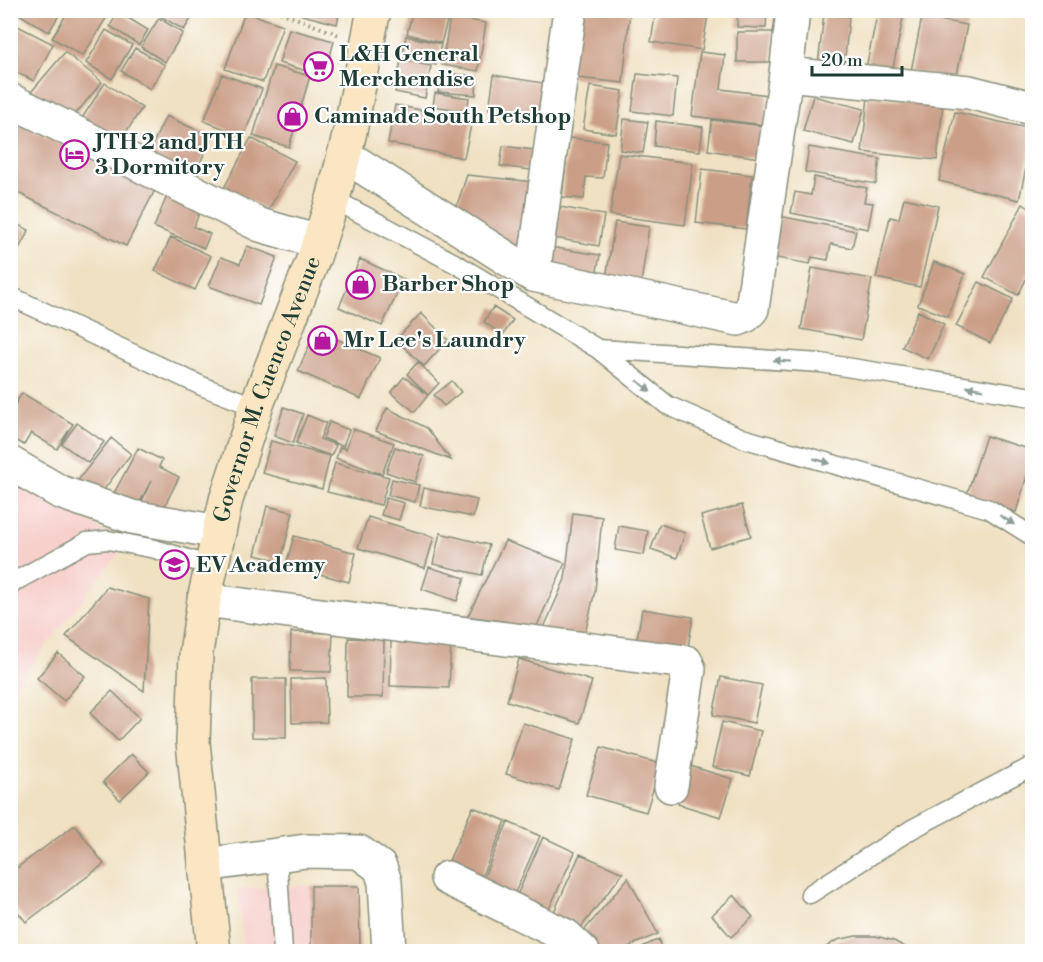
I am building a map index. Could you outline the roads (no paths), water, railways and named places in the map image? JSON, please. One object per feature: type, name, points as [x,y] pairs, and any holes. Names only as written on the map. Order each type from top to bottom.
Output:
[{"type":"main road","name":"Governor M. Cuenco Avenue","points":[[214,951],[193,742],[196,653],[204,600],[226,500],[256,407],[333,199],[374,10]]},
{"type":"street","points":[[533,275],[570,10]]},
{"type":"street","points":[[344,154],[533,275],[738,319],[750,313],[754,297],[786,75],[793,10]]},
{"type":"street","points":[[786,75],[969,92],[1032,108]]},
{"type":"street","points":[[10,100],[260,225],[319,242]]},
{"type":"street","points":[[10,463],[60,492],[132,517],[219,532]]},
{"type":"street","points":[[204,600],[686,662],[689,669],[671,786]]},
{"type":"street","points":[[205,865],[306,851],[359,852],[380,867],[385,882],[388,951]]},
{"type":"street","points":[[447,878],[566,936],[583,951]]},
{"type":"lane","points":[[333,199],[458,265],[598,349],[667,405],[742,438],[989,509],[1032,536]]},
{"type":"lane","points":[[10,296],[204,387],[256,407]]},
{"type":"lane","points":[[598,349],[821,363],[1032,397]]},
{"type":"lane","points":[[10,584],[87,542],[108,540],[155,549],[211,566]]},
{"type":"lane","points":[[810,894],[912,829],[1032,766]]},
{"type":"lane","points":[[277,855],[283,951]]},
{"type":"place","name":"L&H General Merchendise","points":[[318,67]]},
{"type":"place","name":"Caminade South Petshop","points":[[293,116]]},
{"type":"place","name":"JTH 2 and JTH 3 Dormitory","points":[[74,155]]},
{"type":"place","name":"Barber Shop","points":[[361,284]]},
{"type":"place","name":"Mr Lee's Laundry","points":[[322,340]]},
{"type":"place","name":"EV Academy","points":[[175,565]]}]
